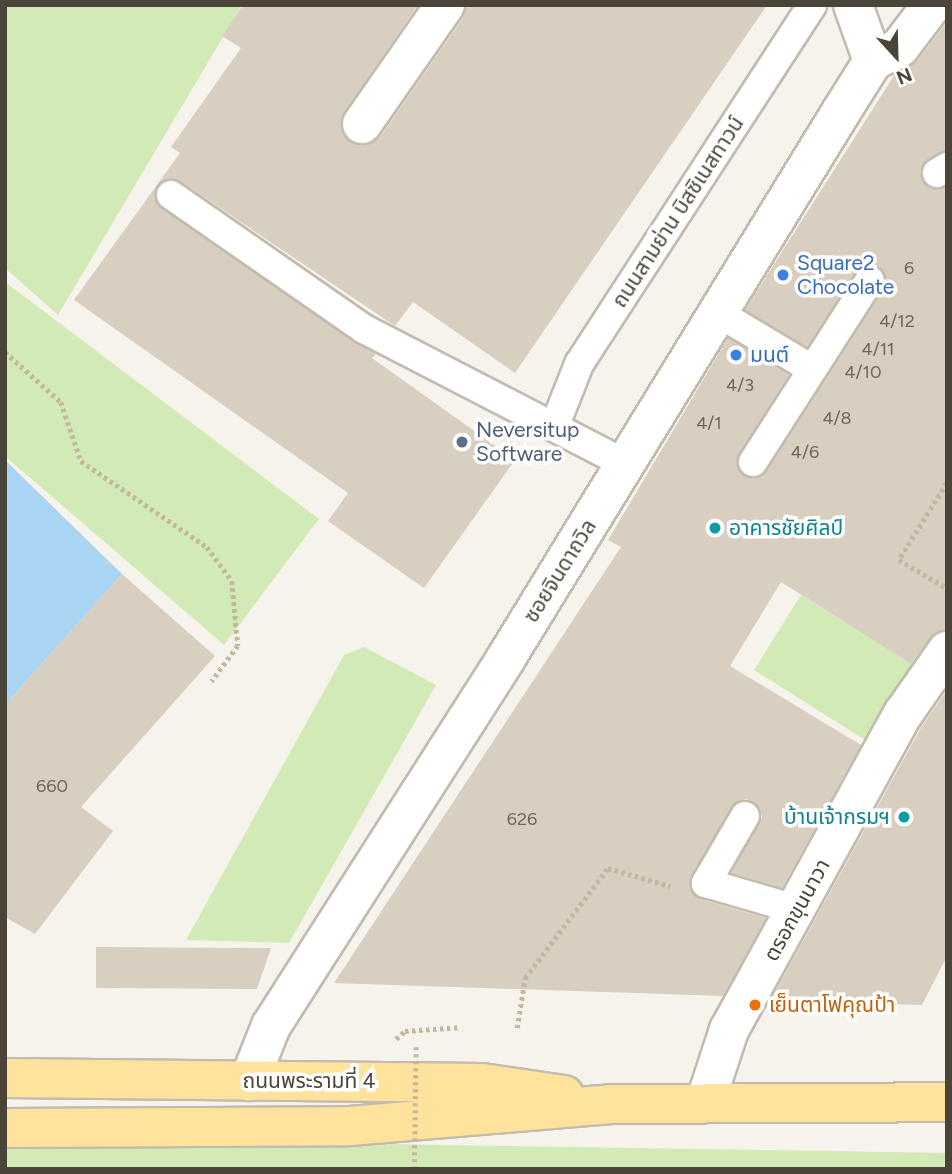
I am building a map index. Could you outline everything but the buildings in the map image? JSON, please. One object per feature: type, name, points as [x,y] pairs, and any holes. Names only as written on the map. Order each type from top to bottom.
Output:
[{"type":"main road","name":"ถนนพระรามที่ 4","points":[[5,1078],[482,1083],[611,1104]]},
{"type":"main road","name":"ถนนพระรามที่ 4","points":[[5,1128],[350,1126],[611,1104],[947,1101]]},
{"type":"street","points":[[362,124],[445,5]]},
{"type":"street","points":[[853,5],[873,61]]},
{"type":"street","name":"ซอยจินดาถวิล","points":[[249,1081],[271,1026],[720,314],[852,119],[873,61],[900,47],[932,5]]},
{"type":"street","name":"ตรอกขุนนาวา","points":[[705,1103],[729,1030],[799,910],[903,714],[947,651]]},
{"type":"lane","name":"ถนนสามย่าน บิสซิเนสทาวน์","points":[[555,425],[579,364],[812,5]]},
{"type":"lane","points":[[171,195],[364,329],[555,425],[626,465]]},
{"type":"lane","points":[[753,462],[870,280]]},
{"type":"lane","points":[[720,314],[812,369]]},
{"type":"lane","points":[[744,816],[706,883],[799,910]]},
{"type":"path","points":[[5,352],[61,402],[81,461],[207,547],[232,581],[238,646],[212,681]]},
{"type":"path","points":[[947,483],[899,560],[947,588]]},
{"type":"path","points":[[517,1028],[525,978],[608,868],[692,892],[706,883]]},
{"type":"path","points":[[414,1169],[416,1047],[404,1047],[395,1038],[405,1031],[461,1027]]},
{"type":"green space","points":[[5,5],[242,5],[58,315],[5,268]]},
{"type":"green space","points":[[5,282],[319,519],[224,645],[5,456]]},
{"type":"green space","points":[[801,595],[918,668],[870,743],[754,670]]},
{"type":"green space","points":[[364,647],[436,685],[289,943],[186,940],[344,655]]},
{"type":"green space","points":[[5,1138],[947,1153],[947,1169],[5,1169]]},
{"type":"water","points":[[5,462],[122,574],[5,705]]},
{"type":"place","name":"Square2 Chocolate","points":[[783,275]]},
{"type":"place","name":"มนต์","points":[[736,355]]},
{"type":"place","name":"Neversitup Software","points":[[462,442]]},
{"type":"place","name":"อาคารชัยศิลป์","points":[[715,528]]},
{"type":"place","name":"บ้านเจ้ากรมฯ","points":[[904,817]]},
{"type":"place","name":"เย็นตาโฟคุณป้า","points":[[755,1005]]}]
